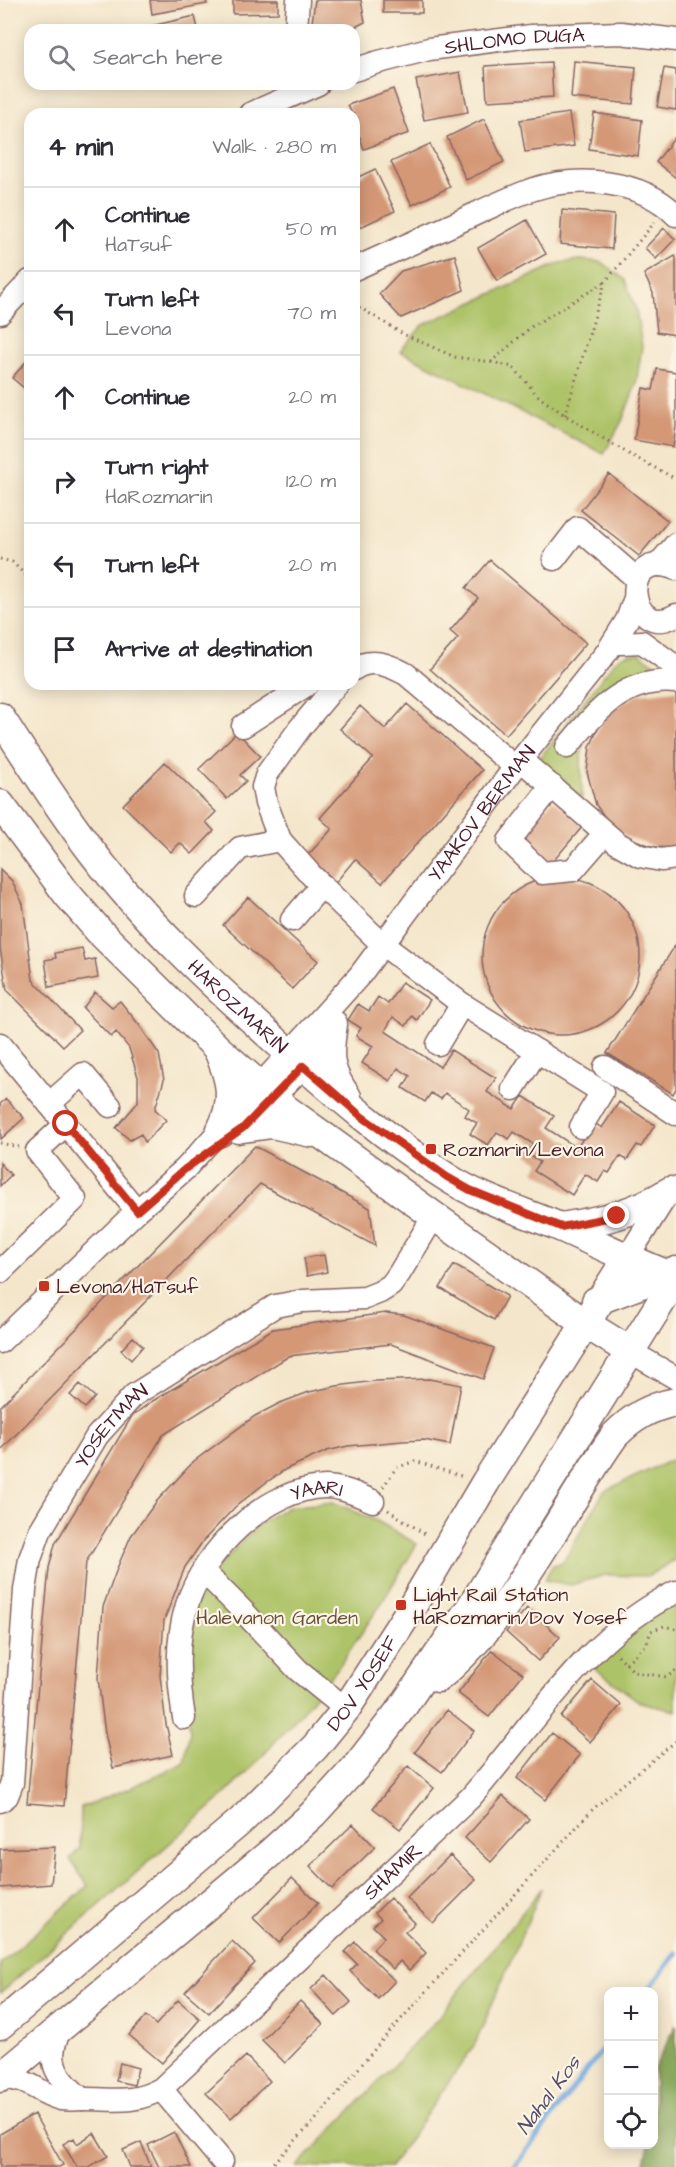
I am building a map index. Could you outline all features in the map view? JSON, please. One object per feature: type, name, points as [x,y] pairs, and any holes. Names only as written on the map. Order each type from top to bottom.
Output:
[{"type":"main road","name":"HAROZMARIN","points":[[0,717],[75,830],[145,915],[187,960],[361,1116],[447,1177],[470,1190],[674,1276]]},
{"type":"main road","points":[[0,804],[67,894],[99,931],[217,1048],[267,1093],[319,1135],[434,1216],[581,1326],[630,1352]]},
{"type":"main road","points":[[333,1024],[328,1051],[331,1064],[345,1094],[361,1116]]},
{"type":"main road","points":[[217,1048],[229,1077],[232,1130],[272,1124],[319,1135]]},
{"type":"main road","points":[[561,1227],[617,1216],[642,1206],[673,1186]]},
{"type":"main road","points":[[581,1326],[602,1299],[627,1258]]},
{"type":"main road","points":[[602,1299],[674,1276]]},
{"type":"main road","points":[[0,2078],[269,1854],[313,1814],[356,1767],[404,1705],[478,1596],[630,1352],[666,1307],[674,1276]]},
{"type":"main road","points":[[581,1326],[666,1307]]},
{"type":"main road","name":"DOV YOSEF","points":[[0,2025],[242,1820],[315,1747],[346,1710],[581,1326]]},
{"type":"main road","points":[[404,1705],[441,1675],[472,1645],[508,1600],[615,1435],[627,1423],[646,1411],[676,1402]]},
{"type":"street","points":[[296,24],[298,0]]},
{"type":"street","name":"SHLOMO DUGA","points":[[360,68],[429,49],[531,36],[621,33],[676,40]]},
{"type":"street","points":[[261,108],[293,90]]},
{"type":"street","points":[[360,266],[503,202],[550,185],[609,184],[630,188],[672,211]]},
{"type":"street","points":[[0,313],[24,287]]},
{"type":"street","points":[[554,560],[578,528],[636,589]]},
{"type":"street","points":[[672,617],[653,618],[644,613],[638,606],[636,589],[643,572],[667,567],[676,544]]},
{"type":"street","name":"YAAKOV BERMAN","points":[[297,1060],[518,764],[613,648],[627,620],[636,589]]},
{"type":"street","name":"YAAKOV BERMAN","points":[[613,648],[672,617]]},
{"type":"street","points":[[613,648],[642,642],[676,666]]},
{"type":"street","points":[[360,666],[374,662],[387,664],[406,674],[518,764],[552,786],[617,843],[640,856],[661,860],[676,858]]},
{"type":"street","points":[[567,747],[600,708],[619,694],[662,680],[676,682]]},
{"type":"street","points":[[243,726],[299,690]]},
{"type":"street","points":[[325,690],[267,774],[263,787],[266,803],[280,840],[382,944],[462,1004],[602,1092],[581,1127]]},
{"type":"street","points":[[552,786],[509,840],[542,873],[573,870],[605,833]]},
{"type":"street","points":[[196,896],[240,848],[280,840]]},
{"type":"street","points":[[292,920],[322,885]]},
{"type":"street","name":"YAAKOV BERMAN","points":[[297,1060],[333,1024],[360,975]]},
{"type":"street","points":[[438,1044],[462,1004]]},
{"type":"street","points":[[0,1044],[137,1211]]},
{"type":"street","points":[[513,1089],[537,1051]]},
{"type":"street","points":[[0,1342],[137,1211],[232,1130],[297,1060]]},
{"type":"street","points":[[605,1067],[676,1114]]},
{"type":"street","points":[[49,1104],[83,1074],[110,1107]]},
{"type":"street","points":[[0,1272],[75,1199],[37,1151],[66,1124]]},
{"type":"street","points":[[627,1258],[673,1186]]},
{"type":"street","name":"YOSETMAN","points":[[0,1802],[7,1796],[12,1783],[10,1671],[30,1559],[40,1531],[97,1436],[117,1411],[134,1395],[275,1306],[365,1298],[391,1285],[434,1216]]},
{"type":"street","points":[[630,1352],[676,1378]]},
{"type":"street","name":"YAARI","points":[[184,1718],[177,1661],[189,1599],[203,1571],[238,1528],[280,1498],[303,1490],[326,1487],[349,1491],[373,1501]]},
{"type":"street","points":[[203,1571],[298,1670],[346,1710]]},
{"type":"street","name":"SHAMIR","points":[[0,2078],[27,2081],[62,2099],[128,2101],[146,2097],[161,2089],[470,1798],[505,1758],[559,1689],[605,1640],[642,1610],[676,1592]]},
{"type":"street","points":[[63,2025],[55,2040],[54,2065],[56,2072],[66,2085],[82,2099]]},
{"type":"street","points":[[161,2089],[222,2161]]},
{"type":"path","points":[[491,362],[531,327],[605,282],[672,211]]},
{"type":"path","points":[[564,415],[605,282]]},
{"type":"path","points":[[360,308],[403,334],[455,357],[513,367],[539,397],[564,415],[629,454],[676,478]]},
{"type":"path","points":[[0,559],[12,562],[24,573]]},
{"type":"path","points":[[373,1501],[396,1468],[414,1461],[485,1484]]},
{"type":"path","name":"YAARI","points":[[373,1501],[447,1548]]},
{"type":"path","points":[[676,1629],[664,1626],[651,1631],[646,1645],[626,1663],[634,1672],[667,1677],[676,1670]]},
{"type":"path","points":[[270,2167],[318,2117],[384,2038],[594,1808],[676,1741]]},
{"type":"green space","points":[[580,260],[602,262],[625,280],[636,310],[642,346],[636,384],[622,421],[604,454],[400,351],[423,325],[560,263]]},
{"type":"green space","points":[[639,653],[672,676],[588,713],[581,758],[582,798],[536,763],[615,661],[624,655]]},
{"type":"green space","points":[[676,1458],[676,1559],[648,1576],[605,1575],[571,1585],[544,1580],[553,1565],[563,1562],[604,1491]]},
{"type":"green space","name":"Halevanon Garden","points":[[333,1502],[377,1521],[417,1544],[381,1604],[337,1669],[258,1761],[221,1798],[0,1993],[0,1964],[88,1886],[70,1859],[80,1848],[81,1807],[184,1763],[190,1731],[181,1662],[192,1609],[214,1571],[262,1521],[288,1507]]},
{"type":"green space","points":[[676,1600],[676,1711],[641,1703],[593,1667],[634,1627]]},
{"type":"green space","points":[[542,1888],[475,2044],[390,2167],[297,2167],[433,2024]]},
{"type":"green space","points":[[676,2025],[676,2167],[644,2167],[648,2149],[658,2149],[658,2061]]},
{"type":"building","points":[[150,0],[206,0],[207,4],[152,14]]},
{"type":"building","points":[[233,0],[278,0],[278,13],[233,14]]},
{"type":"building","points":[[315,0],[361,0],[365,22],[360,24],[312,24]]},
{"type":"building","points":[[383,0],[422,0],[422,13],[383,13]]},
{"type":"building","points":[[195,16],[197,24],[160,24]]},
{"type":"building","points":[[574,61],[636,67],[633,104],[571,98]]},
{"type":"building","points":[[551,62],[553,97],[487,101],[485,66]]},
{"type":"building","points":[[664,68],[676,70],[676,110],[657,107]]},
{"type":"building","points":[[460,72],[468,112],[424,120],[416,80]]},
{"type":"building","points":[[393,89],[409,133],[364,149],[360,138],[360,108],[349,108],[348,105]]},
{"type":"building","points":[[569,113],[574,146],[525,152],[520,120]]},
{"type":"building","points":[[594,113],[642,120],[638,156],[589,149]]},
{"type":"building","points":[[484,119],[504,162],[466,180],[447,137]]},
{"type":"building","points":[[676,136],[676,178],[656,162]]},
{"type":"building","points":[[430,144],[450,187],[412,205],[391,162]]},
{"type":"building","points":[[375,169],[395,211],[360,227],[360,176]]},
{"type":"building","points":[[562,210],[614,215],[612,249],[560,244]]},
{"type":"building","points":[[527,220],[546,254],[497,281],[478,248]]},
{"type":"building","points":[[664,228],[675,239],[656,259],[645,248]]},
{"type":"building","points":[[455,255],[464,290],[401,318],[379,294],[401,271]]},
{"type":"building","points":[[675,256],[676,335],[657,332],[653,293],[644,274]]},
{"type":"building","points":[[24,364],[24,388],[12,378]]},
{"type":"building","points":[[657,369],[676,372],[676,427],[673,447],[634,440],[643,388],[653,390]]},
{"type":"building","points":[[609,474],[668,521],[639,556],[581,510]]},
{"type":"building","points":[[490,560],[586,643],[506,735],[430,669],[458,638],[450,631],[478,598],[466,588]]},
{"type":"building","points":[[676,690],[676,848],[654,847],[627,837],[610,824],[596,805],[587,772],[590,747],[600,724],[617,706],[639,694]]},
{"type":"building","points":[[407,704],[482,770],[382,883],[355,859],[336,882],[307,856],[332,829],[320,818],[373,758],[340,729],[360,706],[385,729]]},
{"type":"building","points":[[237,732],[260,756],[240,775],[246,781],[227,799],[199,769]]},
{"type":"building","points":[[165,762],[216,812],[206,822],[214,831],[192,854],[180,843],[171,852],[123,805]]},
{"type":"building","points":[[553,800],[583,826],[549,866],[519,839]]},
{"type":"building","points":[[0,869],[12,881],[23,904],[33,980],[80,1030],[63,1046],[7,990],[0,948]]},
{"type":"building","points":[[561,877],[576,878],[591,883],[605,890],[617,900],[627,912],[634,926],[639,941],[639,971],[634,986],[627,1000],[617,1012],[605,1022],[591,1029],[576,1034],[561,1035],[546,1034],[531,1029],[517,1022],[505,1012],[495,1000],[488,986],[483,971],[482,956],[483,941],[488,926],[495,912],[505,900],[517,890],[531,883],[546,878]]},
{"type":"building","points":[[248,897],[318,961],[292,989],[223,925]]},
{"type":"building","points":[[676,944],[676,1089],[673,1094],[607,1053]]},
{"type":"building","points":[[82,948],[85,961],[95,959],[98,978],[49,987],[45,960],[56,958],[55,953]]},
{"type":"building","points":[[402,982],[430,1000],[417,1020],[412,1016],[406,1026],[393,1017],[385,1031],[440,1067],[451,1050],[496,1078],[487,1092],[514,1109],[523,1096],[554,1116],[546,1128],[577,1148],[593,1122],[602,1128],[619,1102],[655,1125],[641,1147],[637,1145],[627,1160],[620,1156],[609,1173],[605,1171],[598,1182],[585,1174],[572,1195],[534,1171],[540,1162],[527,1154],[533,1144],[514,1132],[509,1139],[497,1132],[488,1145],[470,1134],[477,1123],[465,1116],[469,1109],[445,1093],[441,1099],[431,1093],[425,1102],[403,1088],[410,1076],[398,1068],[390,1081],[362,1063],[373,1046],[356,1036],[361,1028],[348,1020],[358,1004],[369,1011],[378,997],[388,1004]]},
{"type":"building","points":[[95,992],[112,1007],[120,1001],[159,1054],[164,1080],[155,1109],[166,1120],[145,1142],[141,1134],[130,1140],[116,1128],[138,1102],[138,1077],[129,1048],[116,1032],[111,1037],[83,1008]]},
{"type":"building","points":[[6,1099],[24,1118],[1,1139],[0,1104]]},
{"type":"building","points":[[255,1146],[370,1208],[375,1246],[260,1184],[0,1451],[0,1407]]},
{"type":"building","points":[[0,1163],[11,1175],[0,1186]]},
{"type":"building","points":[[324,1255],[327,1272],[307,1276],[304,1258]]},
{"type":"building","points":[[454,1265],[507,1296],[494,1320],[440,1288]]},
{"type":"building","points":[[386,1313],[404,1315],[494,1348],[483,1379],[391,1344],[289,1356],[163,1435],[86,1562],[64,1806],[27,1803],[49,1568],[55,1544],[132,1416],[151,1402],[273,1329]]},
{"type":"building","points":[[133,1337],[143,1346],[131,1360],[121,1350]]},
{"type":"building","points":[[429,1379],[461,1385],[450,1445],[424,1440],[403,1441],[348,1446],[327,1451],[286,1469],[264,1484],[235,1507],[203,1541],[185,1567],[164,1620],[160,1676],[166,1724],[173,1755],[113,1768],[105,1734],[98,1678],[103,1607],[131,1536],[156,1502],[194,1461],[255,1416],[280,1403],[309,1392],[337,1386],[375,1381]]},
{"type":"building","points":[[80,1384],[95,1397],[85,1408],[70,1395]]},
{"type":"building","points":[[527,1608],[560,1637],[538,1661],[506,1632]]},
{"type":"building","points":[[492,1650],[523,1674],[489,1717],[458,1693]]},
{"type":"building","points":[[592,1680],[621,1705],[590,1742],[561,1717]]},
{"type":"building","points":[[447,1710],[474,1731],[442,1772],[415,1752]]},
{"type":"building","points":[[552,1733],[580,1755],[545,1800],[517,1778]]},
{"type":"building","points":[[408,1766],[434,1788],[400,1829],[373,1808]]},
{"type":"building","points":[[503,1796],[529,1819],[491,1862],[465,1838]]},
{"type":"building","points":[[353,1824],[375,1847],[332,1889],[310,1866]]},
{"type":"building","points":[[55,1847],[51,1884],[0,1888],[0,1849]]},
{"type":"building","points":[[450,1855],[476,1880],[433,1923],[407,1898]]},
{"type":"building","points":[[292,1878],[318,1903],[279,1943],[253,1918]]},
{"type":"building","points":[[390,1898],[415,1923],[405,1932],[426,1953],[409,1970],[400,1961],[393,1969],[373,1949],[384,1937],[373,1926],[381,1919],[375,1913]]},
{"type":"building","points":[[232,1941],[255,1963],[209,2013],[185,1992]]},
{"type":"building","points":[[355,1942],[395,1981],[378,1999],[350,1971],[357,1964],[345,1952]]},
{"type":"building","points":[[326,1975],[351,2002],[336,2016],[311,1989]]},
{"type":"building","points":[[178,2000],[200,2019],[162,2063],[129,2035],[146,2016],[156,2025]]},
{"type":"building","points":[[300,2001],[323,2024],[285,2063],[262,2040]]},
{"type":"building","points":[[246,2056],[270,2081],[231,2118],[206,2093]]},
{"type":"building","points":[[120,2063],[138,2068],[134,2085],[116,2081]]},
{"type":"building","points":[[34,2114],[63,2165],[59,2167],[0,2167],[0,2134]]},
{"type":"building","points":[[174,2132],[191,2167],[159,2167],[148,2145]]},
{"type":"building","points":[[94,2133],[108,2156],[89,2167],[77,2167],[63,2144],[74,2138],[77,2144]]},
{"type":"building","points":[[141,2142],[151,2167],[130,2167],[123,2150]]},
{"type":"waterway","name":"Nahal Kos","points":[[651,1987],[676,1953]]},
{"type":"waterway","name":"Nahal Kos","points":[[514,2167],[604,2047]]},
{"type":"place","name":"Rozmarin/Levona","points":[[431,1149]]},
{"type":"place","name":"Levona/HaTsuf","points":[[44,1286]]},
{"type":"place","name":"Light Rail Station HaRozmarin/Dov Yosef","points":[[401,1605]]},
{"type":"route","points":[[66,1124],[137,1211],[185,1169],[221,1146],[243,1128],[262,1111],[303,1066],[361,1116],[401,1145],[447,1177],[492,1201],[561,1227],[617,1216]]}]
